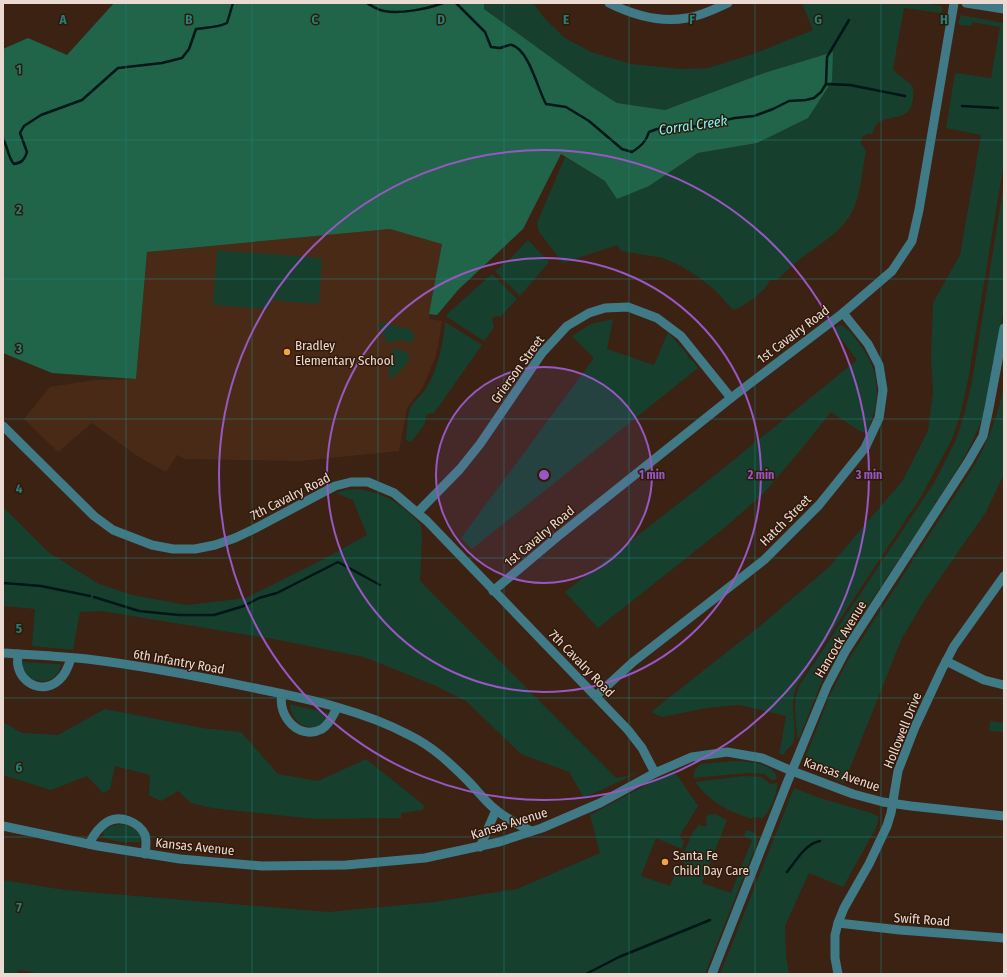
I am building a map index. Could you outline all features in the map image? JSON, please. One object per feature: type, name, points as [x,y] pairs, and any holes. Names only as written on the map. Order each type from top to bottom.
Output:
[{"type":"street","points":[[609,3],[645,18],[666,19],[687,18],[707,12],[728,3]]},
{"type":"street","name":"1st Cavalry Road","points":[[493,591],[557,537],[731,398],[843,313],[892,272],[912,241],[922,195],[954,3]]},
{"type":"street","points":[[966,3],[1004,9]]},
{"type":"street","name":"Grierson Street","points":[[418,512],[460,469],[480,444],[542,353],[567,326],[589,314],[605,308],[628,307],[657,318],[681,336],[731,398]]},
{"type":"street","name":"Hatch Street","points":[[596,696],[633,662],[764,560],[819,505],[865,448],[879,418],[883,390],[879,366],[868,344],[843,313]]},
{"type":"street","name":"Hancock Avenue","points":[[712,974],[827,686],[846,650],[964,468],[983,436],[1004,328]]},
{"type":"street","name":"7th Cavalry Road","points":[[3,426],[94,516],[113,530],[152,545],[173,549],[195,549],[215,545],[235,538],[335,486],[351,482],[368,482],[394,492],[418,512],[628,730],[642,748],[655,773]]},
{"type":"street","name":"Hollowell Drive","points":[[838,974],[835,958],[835,935],[838,924],[844,908],[881,841],[887,826],[893,803],[898,771],[915,727],[954,646],[1004,576]]},
{"type":"street","name":"6th Infantry Road","points":[[3,653],[71,658],[184,673],[282,694],[337,708],[390,726],[410,735],[429,747],[449,762],[496,810],[520,826],[531,831]]},
{"type":"street","points":[[18,654],[17,665],[21,676],[30,684],[41,688],[52,685],[60,680],[71,658]]},
{"type":"street","points":[[946,661],[984,680],[1004,685]]},
{"type":"street","points":[[282,694],[280,700],[286,718],[294,726],[303,731],[322,729],[329,724],[337,708]]},
{"type":"street","name":"Kansas Avenue","points":[[3,826],[145,854],[180,859],[262,866],[346,865],[425,858],[480,847],[531,831],[600,803],[655,773],[692,757],[727,752],[762,758],[853,794],[911,806],[1004,816]]},
{"type":"street","points":[[480,847],[496,810]]},
{"type":"street","points":[[89,844],[98,831],[107,822],[115,819],[125,819],[141,829],[145,836],[147,846],[145,854]]},
{"type":"street","name":"Swift Road","points":[[838,924],[1004,938]]},
{"type":"shaded area","name":"Bradley Elementary School","points":[[390,229],[442,243],[429,319],[442,321],[438,346],[435,358],[423,387],[407,408],[399,451],[300,461],[185,459],[177,455],[166,472],[137,456],[92,423],[58,452],[24,419],[50,387],[94,380],[136,379],[147,252]]},
{"type":"green space","points":[[114,3],[484,3],[484,9],[589,85],[617,103],[665,110],[764,73],[833,52],[832,81],[808,118],[757,143],[698,153],[649,186],[617,199],[605,181],[561,154],[523,229],[458,290],[437,315],[429,314],[442,244],[390,229],[147,252],[136,379],[52,373],[3,353],[3,49],[28,38],[67,55]]},
{"type":"green space","points":[[484,3],[533,3],[545,19],[565,38],[591,52],[631,64],[682,69],[708,68],[753,54],[813,30],[802,3],[923,3],[941,6],[943,8],[941,13],[904,8],[893,69],[912,86],[913,98],[911,106],[909,111],[900,116],[883,120],[875,126],[872,134],[867,134],[862,137],[861,143],[866,151],[861,183],[857,199],[847,221],[835,233],[800,259],[777,280],[770,280],[763,291],[741,307],[733,310],[716,291],[681,266],[663,258],[621,251],[617,245],[563,263],[539,232],[537,223],[565,157],[605,181],[649,186],[698,153],[757,143],[833,52],[764,73],[665,110],[617,103],[589,85],[484,9]]},
{"type":"green space","points":[[961,15],[1004,23],[1004,162],[968,380],[960,415],[952,439],[922,495],[797,685],[793,699],[794,741],[784,755],[779,754],[786,716],[739,705],[707,708],[662,717],[651,712],[765,622],[829,567],[903,480],[928,431],[933,392],[931,358],[933,303],[960,255],[981,135],[946,128],[955,73],[991,78],[1000,27],[972,22],[971,26],[960,25],[958,23]]},
{"type":"green space","points":[[1004,183],[1004,307],[995,359],[993,361],[985,407],[983,409],[985,409],[981,421],[976,434],[951,479],[937,501],[936,500],[934,502],[936,503],[866,609],[865,608],[863,610],[864,611],[826,671],[798,741],[795,707],[799,686],[934,483],[956,440],[972,382]]},
{"type":"green space","points":[[528,240],[549,262],[520,296],[495,271],[510,259]]},
{"type":"green space","points":[[217,250],[322,258],[319,304],[270,300],[269,309],[213,305]]},
{"type":"green space","points":[[492,274],[517,299],[500,317],[496,316],[492,319],[494,328],[484,341],[446,315]]},
{"type":"green space","points":[[613,319],[607,349],[654,365],[668,332],[698,368],[472,549],[461,538],[594,358],[572,336],[591,324]]},
{"type":"green space","points":[[445,322],[482,345],[434,413],[426,415],[425,424],[411,442],[406,440],[409,412],[411,406],[430,382],[437,366],[443,340]]},
{"type":"green space","points":[[383,323],[409,329],[414,334],[414,339],[411,342],[398,340],[388,343],[379,327],[380,324]]},
{"type":"green space","points":[[840,325],[850,332],[866,353],[875,375],[877,398],[875,409],[866,433],[860,431],[831,412],[763,494],[723,529],[598,628],[565,592],[715,475],[857,360],[835,330],[836,327]]},
{"type":"green space","points":[[397,349],[407,352],[409,360],[394,377],[389,377],[389,359],[393,350]]},
{"type":"green space","points":[[1004,383],[1004,474],[986,512],[926,598],[902,638],[844,783],[814,770],[815,769],[810,769],[807,767],[808,766],[805,761],[806,756],[829,697],[847,662],[974,466],[993,426]]},
{"type":"green space","points":[[356,489],[375,493],[392,500],[407,511],[421,525],[422,537],[420,581],[616,778],[629,776],[636,772],[635,774],[584,798],[569,772],[521,754],[466,701],[436,686],[364,657],[279,640],[101,611],[80,612],[73,650],[32,646],[35,609],[3,606],[3,507],[48,552],[99,584],[132,595],[187,605],[246,598],[322,560],[367,535],[353,500],[336,493]]},
{"type":"green space","points":[[21,662],[61,665],[59,672],[55,676],[46,681],[41,681],[24,675]]},
{"type":"green space","points":[[290,705],[328,713],[325,720],[321,724],[315,727],[309,727],[302,725],[297,721],[292,714]]},
{"type":"green space","points":[[105,709],[202,728],[241,732],[278,774],[318,781],[366,759],[420,802],[424,806],[423,810],[401,813],[401,818],[314,819],[212,808],[191,803],[178,791],[161,801],[149,795],[150,775],[115,766],[110,789],[103,793],[87,776],[51,790],[3,775],[3,722],[22,733],[58,735]]},
{"type":"green space","points":[[990,721],[1004,723],[1004,732],[989,731]]},
{"type":"green space","points":[[734,761],[765,766],[775,773],[777,778],[772,780],[765,774],[748,773],[693,778],[695,769],[701,764]]},
{"type":"green space","points":[[669,773],[674,773],[677,775],[698,806],[679,837],[684,841],[682,849],[656,838],[641,876],[670,886],[677,869],[682,870],[685,863],[682,862],[686,854],[684,852],[693,832],[700,823],[701,826],[707,826],[706,816],[715,814],[727,820],[702,883],[731,893],[752,840],[744,836],[746,830],[753,832],[757,838],[757,843],[705,974],[34,974],[33,972],[18,970],[17,974],[3,973],[3,880],[64,890],[329,912],[434,902],[517,889],[600,853],[590,815]]},
{"type":"green space","points":[[744,776],[762,777],[770,784],[777,783],[773,802],[768,812],[762,818],[753,817],[752,819],[720,805],[707,795],[695,782]]},
{"type":"green space","points":[[794,788],[820,798],[871,813],[879,817],[876,828],[843,887],[809,873],[785,926],[786,956],[789,974],[720,974]]},
{"type":"green space","points":[[122,824],[129,826],[138,832],[140,835],[140,842],[121,842],[103,837],[104,830],[111,826]]},
{"type":"waterway","name":"Corral Creek","points":[[3,139],[12,162],[14,164],[21,162],[27,152],[20,133],[24,126],[41,115],[82,100],[118,68],[162,63],[182,58],[189,49],[196,29],[216,27],[227,23],[233,3]]},
{"type":"waterway","name":"Corral Creek","points":[[367,3],[375,8],[391,12],[422,9],[443,3]]},
{"type":"waterway","name":"Corral Creek","points":[[456,3],[485,32],[491,47],[500,48],[512,45],[518,48],[528,62],[546,104],[566,107],[589,121],[622,149],[632,152],[643,144],[649,132],[657,129],[675,129],[698,126],[735,118],[754,116],[789,101],[814,98],[821,92],[826,84],[850,85],[905,96]]},
{"type":"waterway","points":[[826,84],[827,57],[849,20]]},
{"type":"waterway","points":[[962,106],[998,108]]},
{"type":"waterway","points":[[94,597],[139,611],[179,615],[214,615],[244,606],[259,598],[277,593],[338,562],[380,585]]},
{"type":"waterway","points":[[3,583],[41,586],[90,596]]},
{"type":"waterway","points":[[787,872],[805,849],[820,841]]},
{"type":"waterway","points":[[586,974],[619,957],[710,920]]},
{"type":"place","name":"Bradley Elementary School","points":[[287,352]]},
{"type":"place","name":"Santa Fe Child Day Care","points":[[665,862]]}]
